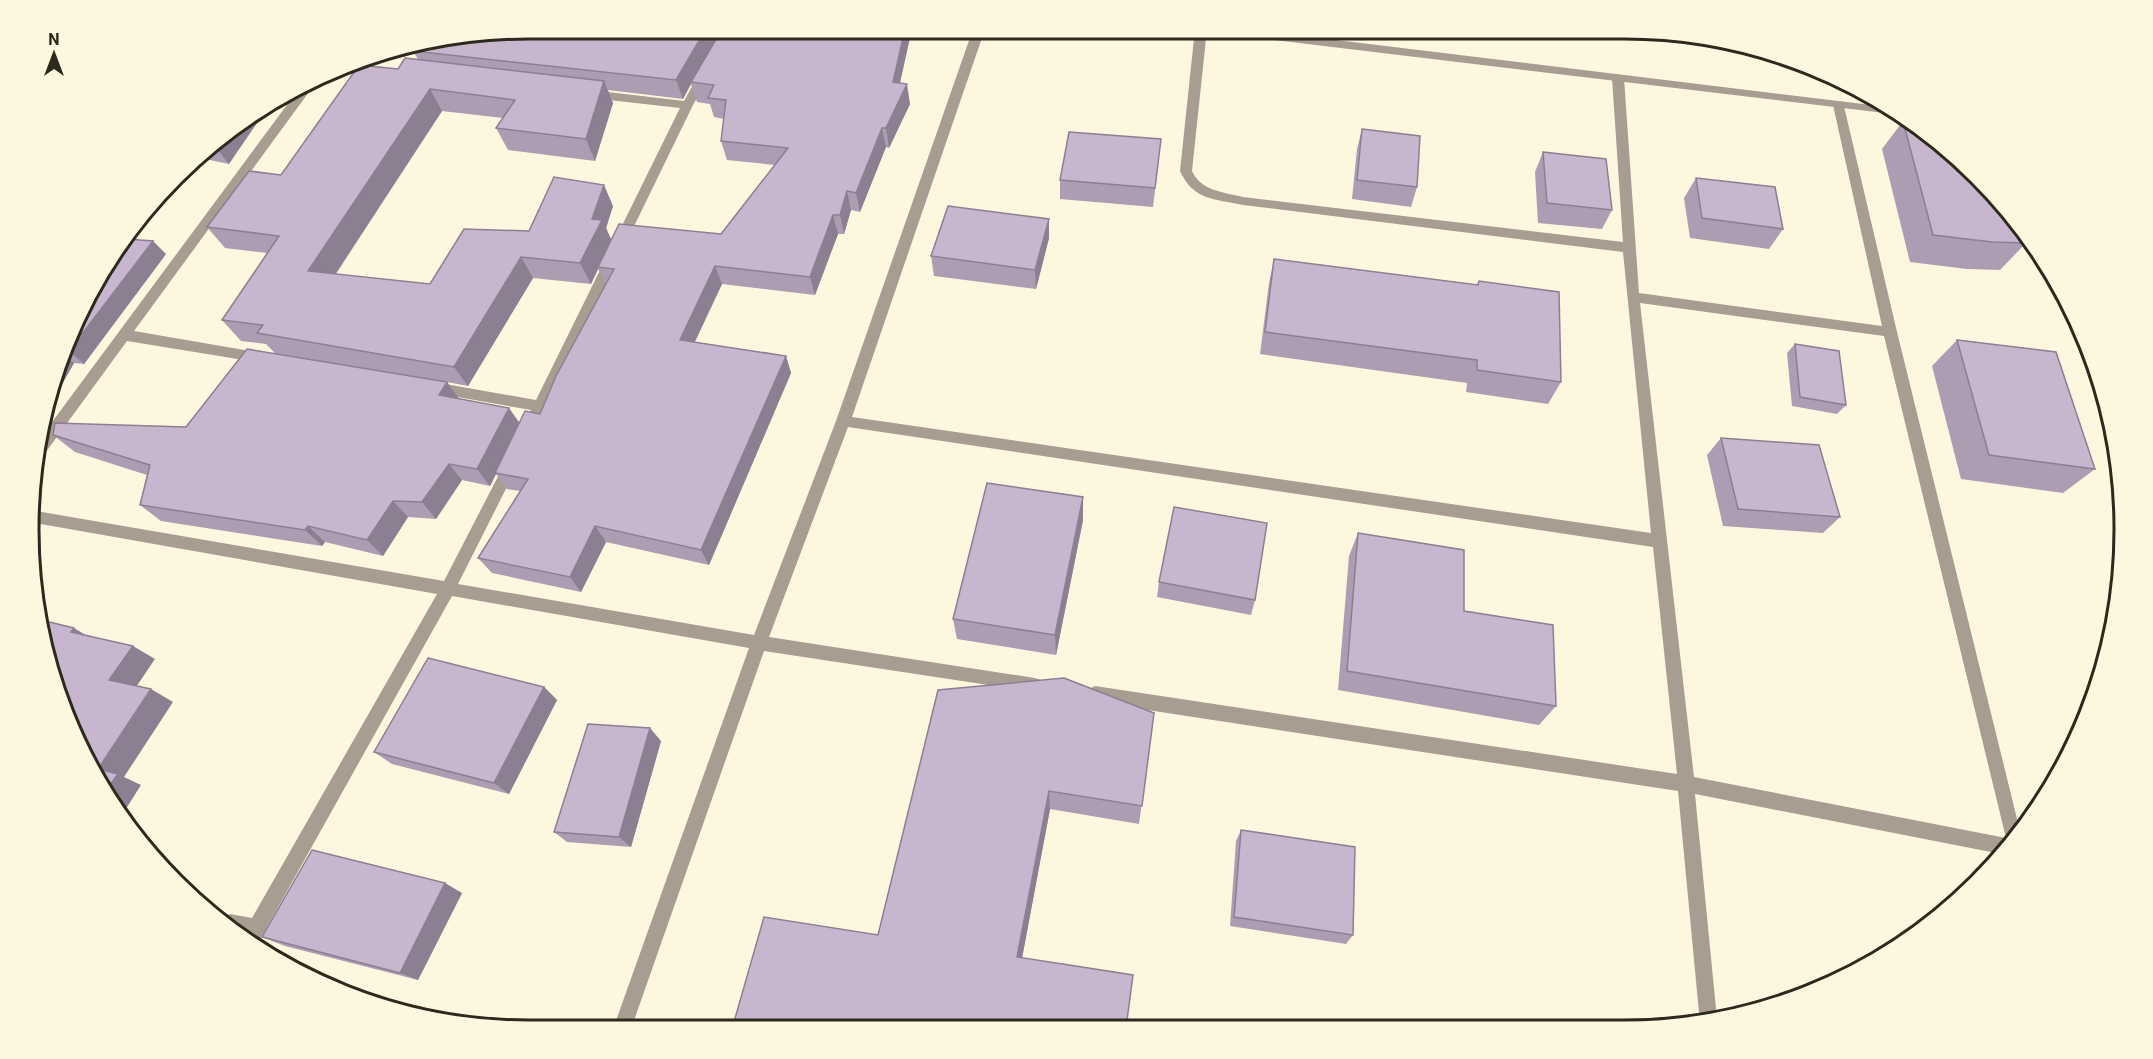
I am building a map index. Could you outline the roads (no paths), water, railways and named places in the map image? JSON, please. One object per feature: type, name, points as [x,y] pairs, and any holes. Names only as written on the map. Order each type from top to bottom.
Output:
[{"type":"street","points":[[625,1020],[759,643],[843,421],[976,39]]},
{"type":"street","points":[[1200,39],[1186,171],[1192,184],[1208,193],[1243,201],[1630,248]]},
{"type":"street","points":[[1297,39],[1876,109]]},
{"type":"street","points":[[253,933],[447,590],[687,105],[709,67]]},
{"type":"street","points":[[362,69],[393,72]]},
{"type":"street","points":[[1618,78],[1633,297],[1686,784],[1707,1013]]},
{"type":"street","points":[[581,93],[687,105]]},
{"type":"street","points":[[47,440],[299,97]]},
{"type":"street","points":[[1839,105],[1890,333],[2012,829]]},
{"type":"street","points":[[1633,297],[1890,333]]},
{"type":"street","points":[[124,335],[274,360]]},
{"type":"street","points":[[425,386],[540,406]]},
{"type":"street","points":[[843,421],[1659,541]]},
{"type":"street","points":[[39,519],[759,643],[1053,688]]},
{"type":"street","points":[[1076,692],[1686,784],[1999,845]]}]
